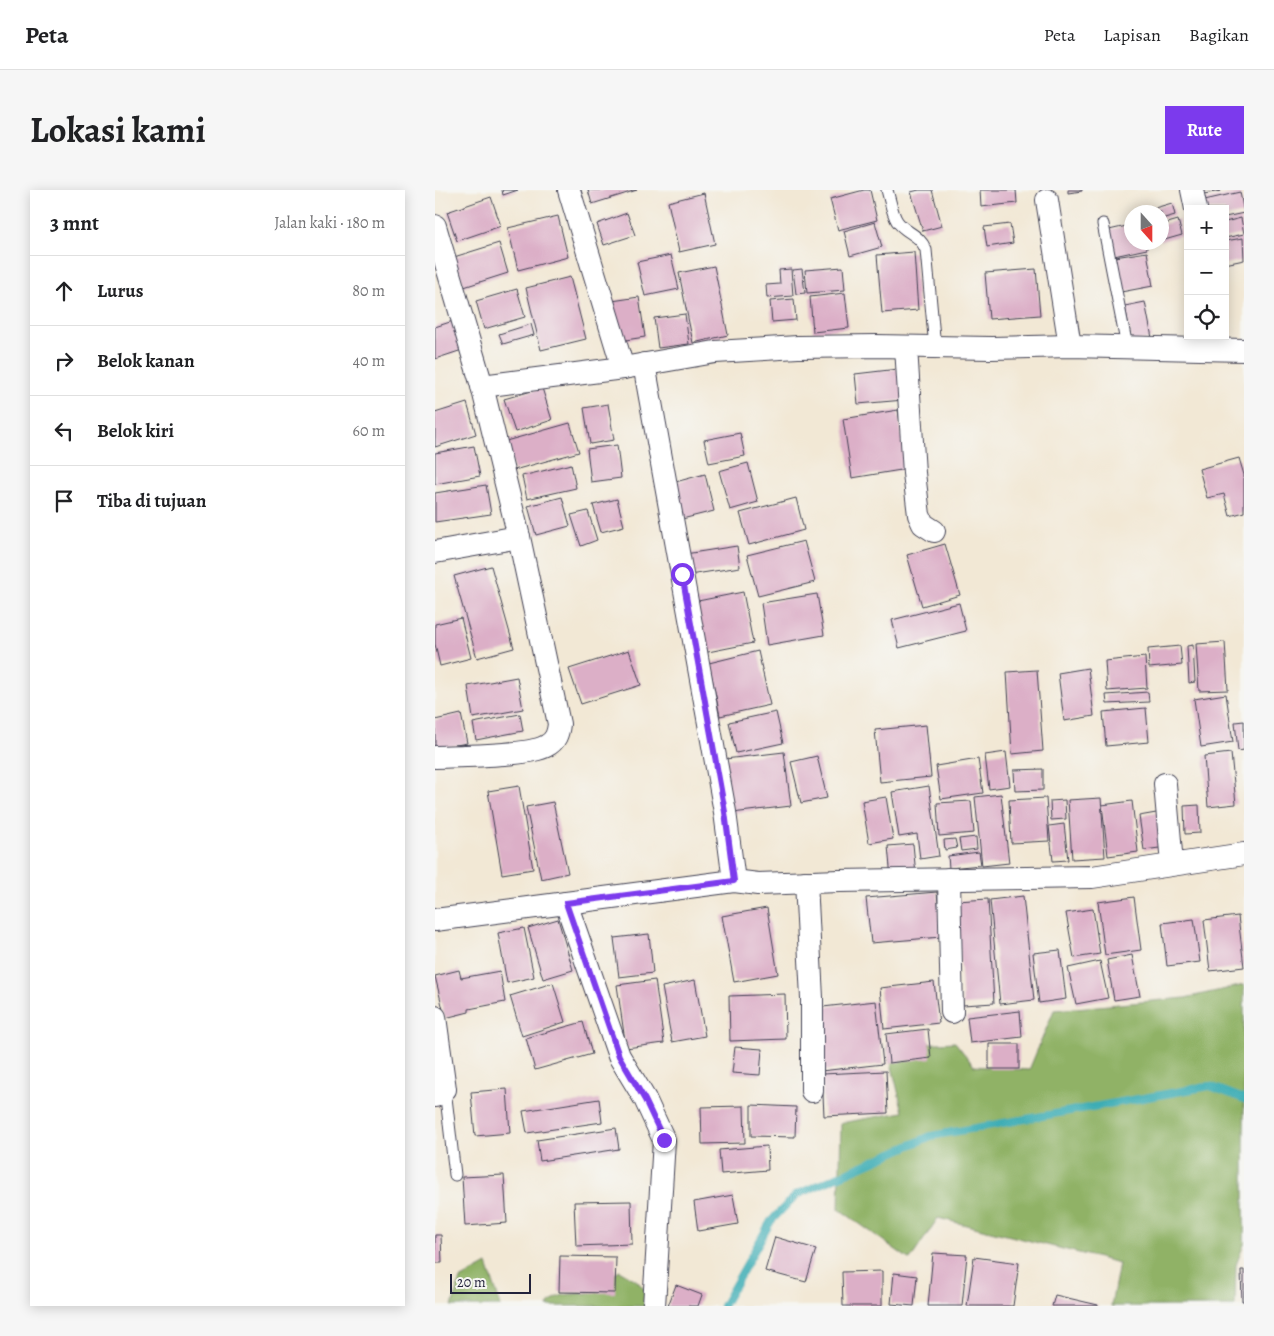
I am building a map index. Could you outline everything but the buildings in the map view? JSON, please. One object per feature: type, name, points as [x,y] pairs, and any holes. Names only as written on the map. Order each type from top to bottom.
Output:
[{"type":"street","points":[[569,190],[634,366],[725,812],[734,881]]},
{"type":"street","points":[[1192,190],[1195,205]]},
{"type":"street","points":[[1047,200],[1070,346]]},
{"type":"street","points":[[435,226],[482,386],[519,537],[559,724],[557,736],[546,746],[526,752],[435,757]]},
{"type":"street","points":[[482,386],[634,366],[715,352],[798,347],[1127,347],[1220,343],[1244,350]]},
{"type":"street","points":[[906,347],[914,473],[919,515],[923,524],[933,531]]},
{"type":"street","points":[[435,552],[519,537]]},
{"type":"street","points":[[1165,784],[1172,864]]},
{"type":"street","points":[[435,920],[734,881],[758,884],[1092,877],[1244,854]]},
{"type":"street","points":[[949,879],[952,1012]]},
{"type":"street","points":[[805,882],[812,998],[812,1091]]},
{"type":"street","points":[[566,903],[619,1056],[645,1100],[664,1140],[654,1306]]},
{"type":"street","points":[[435,1017],[440,1092]]},
{"type":"lane","points":[[887,190],[896,220],[903,228],[922,241],[926,250],[935,348]]},
{"type":"lane","points":[[1103,224],[1127,347]]},
{"type":"lane","points":[[440,1092],[455,1175]]},
{"type":"green space","points":[[1244,985],[1244,1244],[1236,1265],[1235,1306],[1111,1306],[1119,1263],[938,1218],[910,1260],[839,1209],[841,1123],[903,1112],[887,1046],[955,1042],[974,1066],[1029,1070],[1054,1010],[1185,998]]},
{"type":"green space","points":[[487,1264],[501,1306],[452,1306],[460,1279]]},
{"type":"green space","points":[[619,1270],[636,1280],[646,1291],[644,1306],[548,1306],[557,1298],[568,1294],[594,1291]]},
{"type":"waterway","points":[[723,1306],[771,1221],[796,1195],[931,1136],[1210,1086],[1244,1099]]},
{"type":"route","points":[[664,1140],[645,1100],[619,1056],[566,903],[734,881],[725,812],[682,574]]}]
